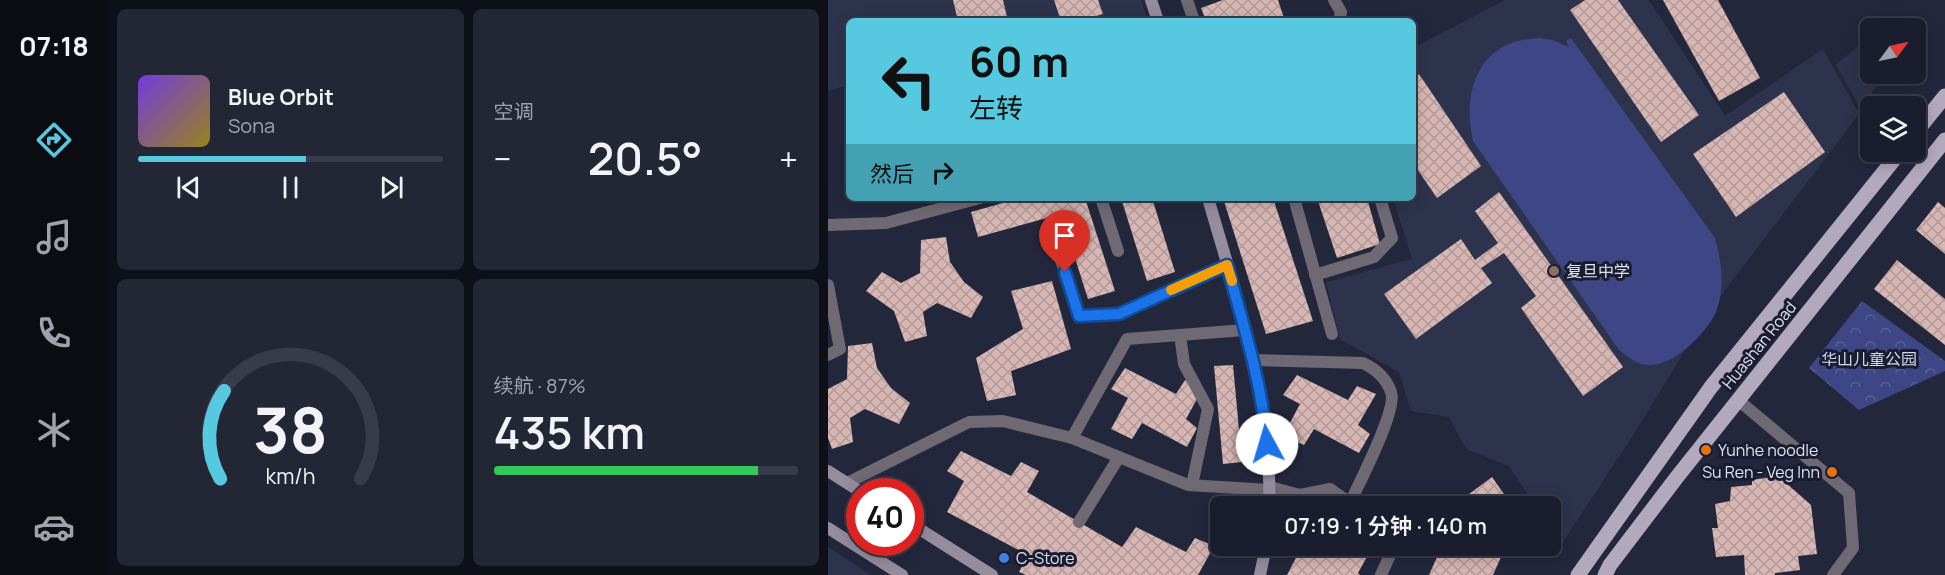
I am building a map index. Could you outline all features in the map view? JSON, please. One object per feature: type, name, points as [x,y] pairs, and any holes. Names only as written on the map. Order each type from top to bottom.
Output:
[{"type":"main road","points":[[1926,120],[1945,96]]},
{"type":"main road","name":"Huashan Road","points":[[1605,575],[1616,556],[1945,140]]},
{"type":"main road","name":"Huashan Road","points":[[1578,575],[1711,387],[1892,162]]},
{"type":"street","points":[[1151,0],[1157,18]]},
{"type":"street","points":[[1187,0],[1193,18]]},
{"type":"street","points":[[1335,0],[1341,12],[1340,18]]},
{"type":"street","points":[[1102,201],[1118,251]]},
{"type":"street","points":[[1209,201],[1253,360],[1265,423],[1270,496]]},
{"type":"street","points":[[1295,201],[1332,334]]},
{"type":"street","points":[[1315,275],[1374,257],[1392,238],[1381,201]]},
{"type":"street","points":[[828,225],[886,223],[943,203]]},
{"type":"street","points":[[1058,251],[1079,316],[1119,314],[1227,265]]},
{"type":"street","points":[[828,285],[840,349],[828,355]]},
{"type":"street","points":[[1072,438],[1127,339],[1245,330]]},
{"type":"street","points":[[1180,335],[1184,364],[1208,409],[1192,485]]},
{"type":"street","points":[[1253,360],[1363,363],[1378,370],[1392,393],[1391,411],[1353,496]]},
{"type":"street","points":[[1738,400],[1849,493],[1853,548],[1833,575]]},
{"type":"street","points":[[858,478],[969,422],[1003,421],[1072,438],[1188,485],[1270,488],[1300,495],[1330,489],[1340,496]]},
{"type":"street","points":[[1079,522],[1119,457]]},
{"type":"street","points":[[828,471],[846,482]]},
{"type":"street","points":[[828,528],[902,575]]},
{"type":"street","points":[[924,532],[992,575]]},
{"type":"street","points":[[1260,575],[1264,556]]},
{"type":"street","points":[[1381,575],[1390,556]]},
{"type":"shaded area","points":[[828,0],[1141,0],[1147,18],[846,18],[846,86],[828,91]]},
{"type":"shaded area","name":"复旦中学","points":[[1505,0],[1649,0],[1725,116],[1823,49],[1859,114],[1710,310],[1630,440],[1561,545],[1561,496],[1529,496],[1509,466],[1466,449],[1449,417],[1411,411],[1399,372],[1340,339],[1326,282],[1412,259],[1394,201],[1416,201],[1416,46]]},
{"type":"shaded area","points":[[1857,47],[1860,47],[1860,84],[1878,84],[1870,96],[1860,96],[1860,107],[1836,65]]},
{"type":"shaded area","points":[[828,547],[871,575],[828,575]]},
{"type":"green space","points":[[1539,38],[1552,40],[1569,47],[1566,41],[1571,38],[1715,238],[1721,272],[1718,306],[1700,336],[1668,360],[1647,365],[1632,360],[1619,350],[1473,141],[1470,100],[1478,74],[1485,63],[1506,45]]},
{"type":"green space","name":"华山儿童公园","points":[[1862,301],[1945,361],[1945,371],[1859,410],[1809,368]]},
{"type":"building","points":[[953,0],[1003,0],[1007,18],[957,18]]},
{"type":"building","points":[[1054,0],[1098,0],[1103,14],[1089,18],[1060,18]]},
{"type":"building","points":[[1223,0],[1278,0],[1284,18],[1205,18],[1201,8]]},
{"type":"building","points":[[1585,0],[1618,0],[1699,115],[1661,142],[1570,10]]},
{"type":"building","points":[[1663,0],[1718,0],[1760,78],[1719,101]]},
{"type":"building","points":[[1419,74],[1481,166],[1437,198],[1416,167],[1416,76]]},
{"type":"building","points":[[1784,92],[1825,152],[1736,217],[1693,154]]},
{"type":"building","points":[[1499,192],[1623,367],[1583,396],[1521,308],[1536,296],[1504,253],[1481,268],[1492,283],[1416,339],[1384,294],[1461,239],[1475,260],[1498,243],[1475,211]]},
{"type":"building","points":[[1010,201],[1086,201],[1115,291],[1088,299],[1061,214],[978,237],[971,212]]},
{"type":"building","points":[[1122,201],[1153,201],[1175,272],[1147,281]]},
{"type":"building","points":[[1224,201],[1274,201],[1313,321],[1266,334]]},
{"type":"building","points":[[1318,201],[1368,201],[1380,244],[1337,258]]},
{"type":"building","points":[[1938,202],[1945,208],[1945,254],[1916,230]]},
{"type":"building","points":[[946,237],[950,262],[964,282],[983,297],[971,318],[937,303],[923,312],[927,336],[905,342],[894,311],[866,291],[882,272],[901,283],[920,273],[921,240]]},
{"type":"building","points":[[1897,260],[1945,299],[1945,345],[1874,289]]},
{"type":"building","points":[[1052,281],[1071,349],[1011,371],[1016,395],[987,401],[976,358],[1023,329],[1011,291]]},
{"type":"building","points":[[872,343],[877,368],[891,388],[910,403],[899,424],[865,409],[850,418],[853,442],[832,449],[828,438],[828,389],[847,379],[848,346]]},
{"type":"building","points":[[1233,365],[1242,462],[1223,464],[1214,366]]},
{"type":"building","points":[[1125,368],[1176,394],[1185,380],[1203,388],[1186,419],[1197,428],[1187,447],[1142,423],[1132,439],[1111,429],[1128,398],[1111,389]]},
{"type":"building","points":[[1297,375],[1348,400],[1357,386],[1376,394],[1358,425],[1370,434],[1359,453],[1314,429],[1304,445],[1283,436],[1300,404],[1283,395]]},
{"type":"building","points":[[961,451],[1011,476],[1021,462],[1039,471],[1027,492],[1122,547],[1136,527],[1186,552],[1195,538],[1210,544],[1210,553],[1198,575],[1026,575],[1019,572],[1028,555],[947,512],[964,481],[947,471]]},
{"type":"building","points":[[1778,476],[1811,505],[1817,554],[1798,556],[1800,570],[1775,573],[1775,575],[1745,575],[1744,555],[1716,557],[1712,528],[1718,528],[1715,504],[1730,501],[1731,487],[1752,485],[1752,480]]},
{"type":"building","points":[[1492,477],[1505,496],[1466,496]]},
{"type":"building","points":[[1297,556],[1367,556],[1358,573],[1360,575],[1287,575]]},
{"type":"building","points":[[1438,556],[1502,556],[1493,575],[1429,575]]},
{"type":"slow traffic","points":[[1171,290],[1227,265],[1232,281]]},
{"type":"place","name":"复旦中学","points":[[1554,271]]},
{"type":"place","name":"Yunhe noodle","points":[[1706,450]]},
{"type":"place","name":"Su Ren - Veg Inn","points":[[1832,472]]},
{"type":"place","name":"C-Store","points":[[1004,558]]},
{"type":"route","points":[[1065,272],[1079,316],[1119,314],[1227,265],[1253,360],[1267,444]]}]
